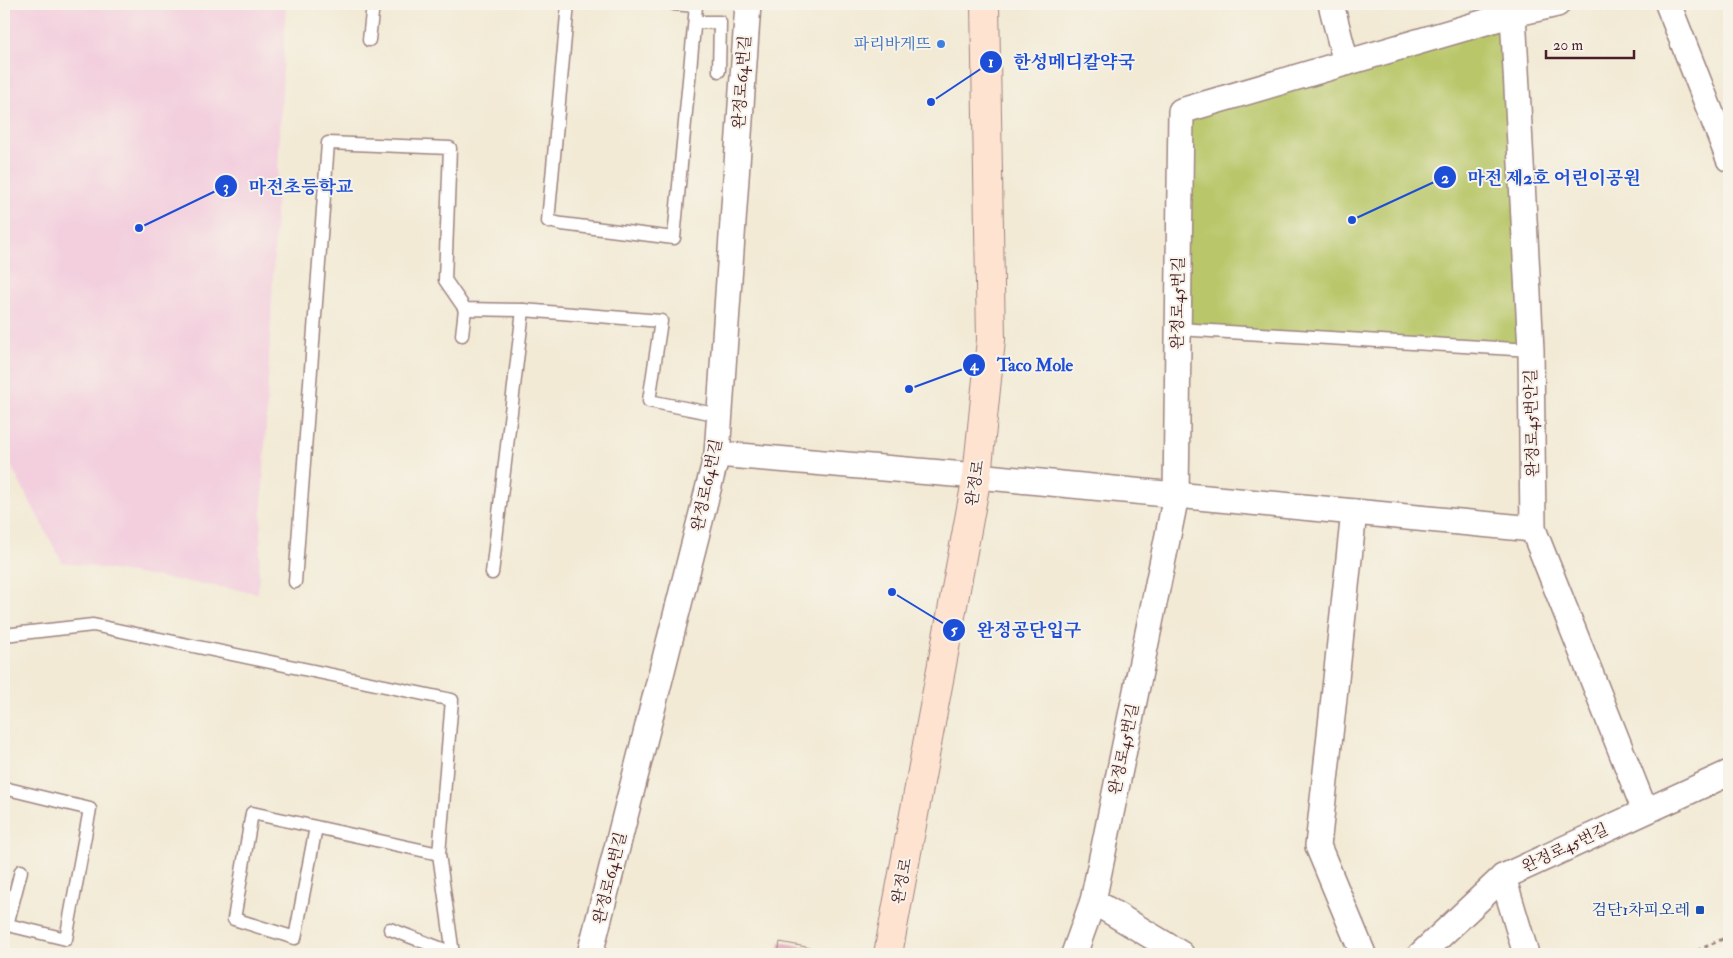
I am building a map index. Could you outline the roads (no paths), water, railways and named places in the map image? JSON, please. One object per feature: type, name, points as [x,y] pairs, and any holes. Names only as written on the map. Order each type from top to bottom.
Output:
[{"type":"main road","name":"완정로","points":[[888,954],[978,476],[991,340],[985,4]]},
{"type":"street","name":"완정로64번길","points":[[590,954],[717,454],[748,4]]},
{"type":"street","points":[[1331,4],[1346,63],[1513,14],[1557,4]]},
{"type":"street","points":[[1668,4],[1729,159]]},
{"type":"street","name":"완정로45번안길","points":[[1513,14],[1531,350],[1533,529],[1645,811]]},
{"type":"street","name":"완정로45번길","points":[[1074,954],[1093,901],[1176,496],[1181,111],[1346,63]]},
{"type":"street","points":[[717,454],[978,476],[1533,529]]},
{"type":"street","points":[[1354,512],[1318,846],[1363,954]]},
{"type":"street","name":"완정로45번길","points":[[1421,954],[1503,877],[1729,773]]},
{"type":"street","points":[[1503,877],[1526,954]]},
{"type":"street","points":[[1093,901],[1181,954]]},
{"type":"lane","points":[[370,40],[373,4]]},
{"type":"lane","points":[[568,4],[548,220],[562,224],[674,238],[696,6],[674,4]]},
{"type":"lane","points":[[695,22],[720,22],[719,71]]},
{"type":"lane","points":[[295,582],[328,143],[450,148],[445,280],[466,309],[462,336]]},
{"type":"lane","points":[[466,309],[523,310],[661,321],[649,401],[720,415]]},
{"type":"lane","points":[[492,573],[523,310]]},
{"type":"lane","points":[[1178,329],[1531,350]]},
{"type":"lane","points":[[4,635],[93,624],[452,700],[439,854],[453,954],[390,929]]},
{"type":"lane","points":[[4,788],[90,809],[66,939],[5,925],[21,871]]},
{"type":"lane","points":[[316,827],[295,938],[234,920],[252,813],[316,827],[439,854]]},
{"type":"place","name":"파리바게뜨","points":[[941,44]]},
{"type":"place","name":"한성메디칼약국","points":[[931,102]]},
{"type":"place","name":"마전 제2호 어린이공원","points":[[1352,220]]},
{"type":"place","name":"마전초등학교","points":[[139,228]]},
{"type":"place","name":"Taco Mole","points":[[909,389]]},
{"type":"place","name":"완정공단입구","points":[[892,592]]},
{"type":"place","name":"검단1차피오레","points":[[1700,910]]}]
